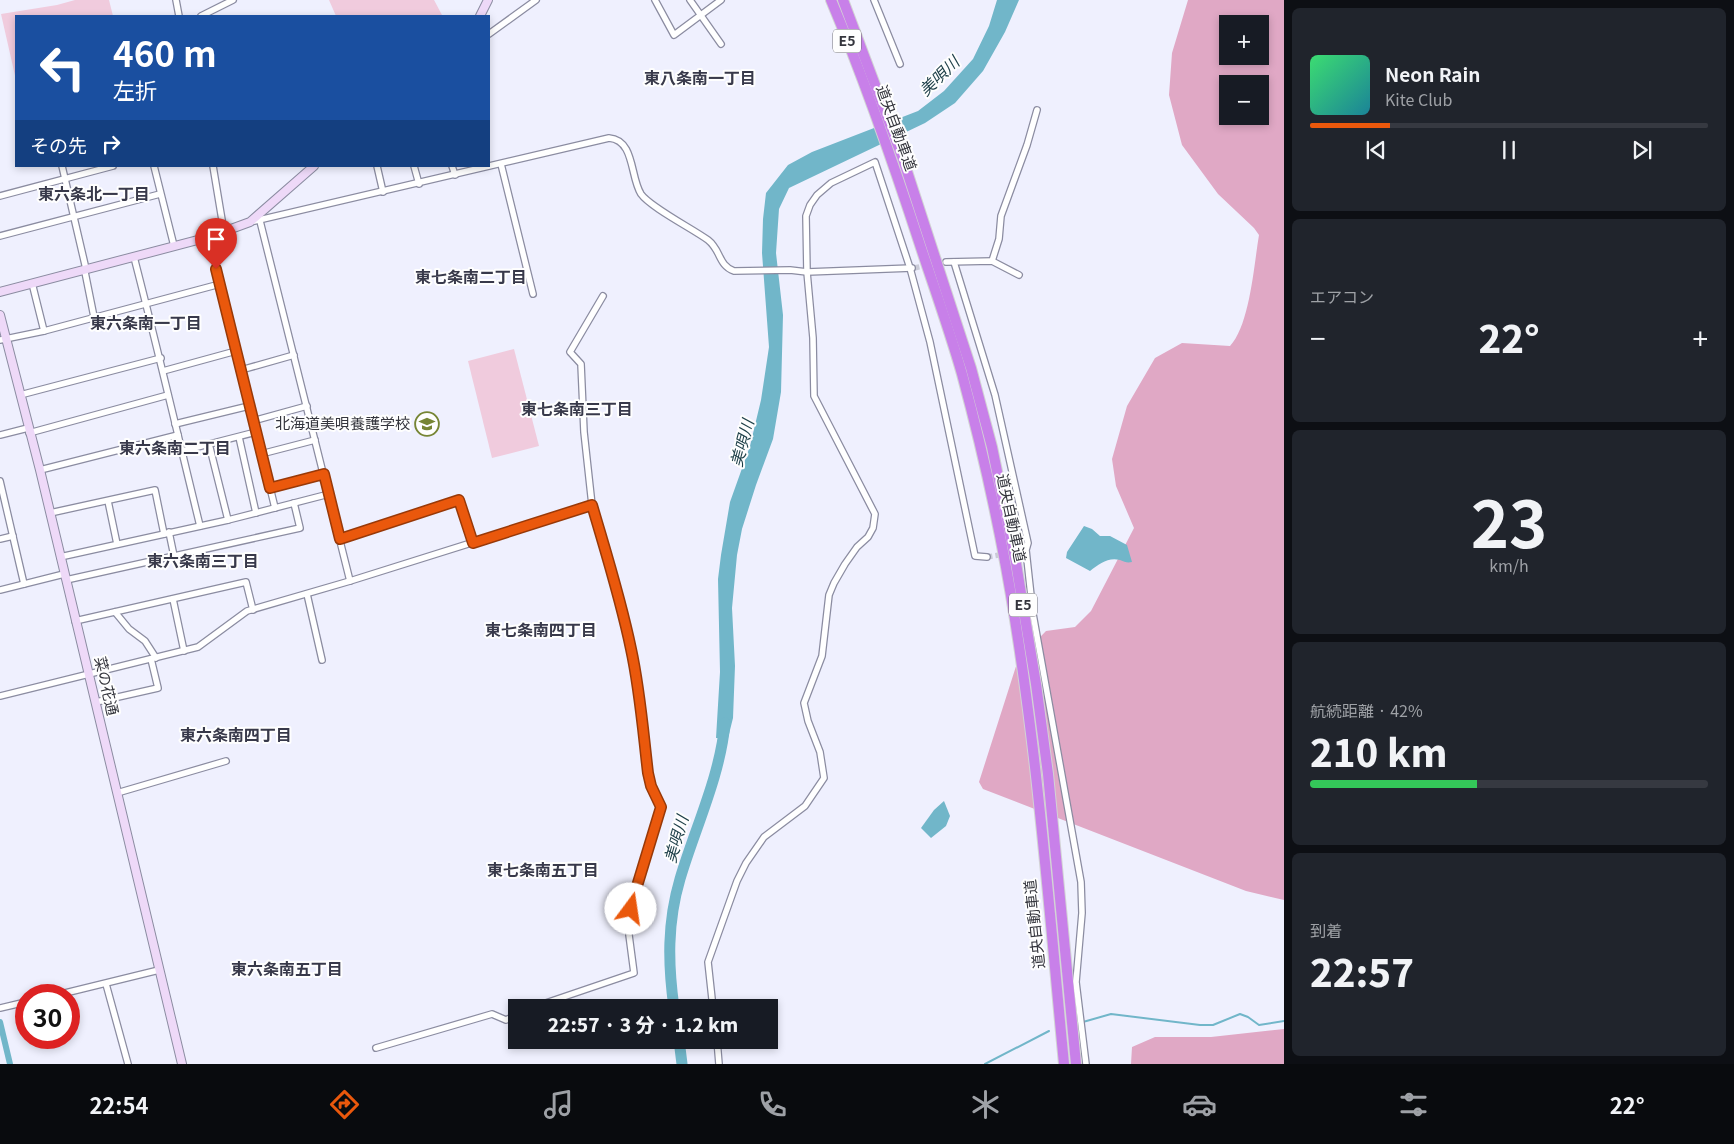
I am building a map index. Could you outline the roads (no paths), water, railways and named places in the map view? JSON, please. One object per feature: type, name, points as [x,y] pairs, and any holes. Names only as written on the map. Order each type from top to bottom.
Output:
[{"type":"highway","name":"道央自動車道","points":[[830,0],[868,80]]},
{"type":"highway","name":"道央自動車道","points":[[843,0],[868,80],[971,368],[992,447],[1016,563],[1036,684],[1048,774],[1076,1064]]},
{"type":"highway","name":"道央自動車道","points":[[898,161],[962,372],[1006,566],[1036,776],[1064,1064]]},
{"type":"street","points":[[176,0],[180,15]]},
{"type":"street","points":[[203,15],[233,0]]},
{"type":"street","points":[[480,0],[482,12]]},
{"type":"street","points":[[482,12],[488,0]]},
{"type":"street","points":[[490,33],[536,0]]},
{"type":"street","points":[[655,0],[674,35],[721,0]]},
{"type":"street","points":[[690,0],[721,44]]},
{"type":"street","points":[[874,0],[900,64]]},
{"type":"street","points":[[992,261],[999,239],[1001,216],[1027,145],[1036,110]]},
{"type":"street","points":[[490,167],[609,138],[616,139],[622,143],[629,157],[636,183],[642,195],[710,241],[727,269],[734,271],[790,270],[807,272],[912,268]]},
{"type":"street","points":[[712,999],[708,962],[736,881],[764,837],[805,806],[824,778],[820,752],[808,721],[804,703],[822,656],[829,595],[834,583],[857,547],[868,537],[873,528],[875,514],[814,396],[813,338],[807,272],[806,216],[810,205],[817,195],[831,183],[875,162],[912,268],[942,396],[975,556],[987,557]]},
{"type":"street","points":[[501,164],[533,294]]},
{"type":"street","points":[[62,167],[86,269],[94,317]]},
{"type":"street","points":[[0,196],[109,167]]},
{"type":"street","points":[[154,167],[174,246]]},
{"type":"street","points":[[213,167],[224,232]]},
{"type":"street","points":[[250,222],[313,167]]},
{"type":"street","points":[[377,167],[382,192]]},
{"type":"street","points":[[414,167],[419,184]]},
{"type":"street","points":[[452,167],[455,175]]},
{"type":"street","points":[[0,292],[209,237],[250,222],[488,167]]},
{"type":"street","points":[[0,236],[160,194]]},
{"type":"street","points":[[260,221],[350,581]]},
{"type":"street","points":[[209,237],[275,508]]},
{"type":"street","points":[[134,257],[200,526]]},
{"type":"street","points":[[946,262],[992,261],[1020,275]]},
{"type":"street","points":[[954,262],[995,395],[1028,543],[1026,550],[1033,614],[1081,882],[1082,913],[1076,982],[1086,1064]]},
{"type":"street","points":[[32,283],[44,331]]},
{"type":"street","points":[[3,340],[44,331],[220,284]]},
{"type":"street","points":[[557,999],[634,973],[629,935],[631,913],[634,896],[661,807],[651,786],[637,679],[623,611],[592,505],[584,432],[581,364],[570,352],[602,296]]},
{"type":"street","name":"菜の花通","points":[[0,315],[3,340],[40,470],[182,1064]]},
{"type":"street","points":[[163,371],[236,352]]},
{"type":"street","points":[[240,370],[294,355]]},
{"type":"street","points":[[20,395],[160,358]]},
{"type":"street","points":[[0,435],[29,431],[168,395]]},
{"type":"street","points":[[175,424],[249,406]]},
{"type":"street","points":[[253,421],[307,406]]},
{"type":"street","points":[[182,451],[256,432]]},
{"type":"street","points":[[40,470],[178,435]]},
{"type":"street","points":[[239,437],[256,513]]},
{"type":"street","points":[[261,454],[315,440]]},
{"type":"street","points":[[209,444],[228,520]]},
{"type":"street","points":[[270,488],[324,474]]},
{"type":"street","points":[[0,481],[24,584]]},
{"type":"street","points":[[50,513],[155,490],[174,556]]},
{"type":"street","points":[[60,556],[228,520],[329,494]]},
{"type":"street","points":[[340,539],[459,500],[473,543]]},
{"type":"street","points":[[108,501],[117,544]]},
{"type":"street","points":[[0,590],[174,556],[300,528],[294,503]]},
{"type":"street","points":[[0,696],[198,648],[231,621],[247,611],[350,581],[592,505]]},
{"type":"street","points":[[0,539],[13,536]]},
{"type":"street","points":[[1018,551],[1026,550]]},
{"type":"street","points":[[75,621],[246,582],[253,610]]},
{"type":"street","points":[[307,594],[322,660]]},
{"type":"street","points":[[173,599],[184,651]]},
{"type":"street","points":[[96,702],[158,688],[154,658],[145,641],[129,628],[115,612]]},
{"type":"street","points":[[117,793],[226,761]]},
{"type":"street","points":[[80,990],[159,970]]},
{"type":"street","points":[[106,984],[128,1064]]},
{"type":"street","points":[[0,1008],[15,1005]]},
{"type":"street","points":[[376,1048],[492,1014],[506,1020],[508,1019]]},
{"type":"street","points":[[718,1049],[719,1064]]},
{"type":"water","points":[[997,0],[1019,0],[1005,32],[983,71],[955,103],[925,123],[789,188],[779,209],[776,253],[783,315],[781,392],[773,439],[742,529],[737,555],[732,608],[735,666],[733,718],[728,738],[716,738],[720,672],[718,579],[721,555],[730,502],[750,446],[761,400],[769,347],[762,253],[766,193],[788,165],[812,152],[918,111],[944,91],[973,59],[989,26]]},
{"type":"water","points":[[1084,526],[1092,529],[1100,536],[1110,536],[1127,545],[1132,562],[1112,559],[1090,571],[1066,558],[1067,552]]},
{"type":"water","points":[[944,801],[950,816],[946,826],[931,838],[921,828],[934,810]]},
{"type":"waterway","name":"美唄川","points":[[673,999],[670,944],[676,895],[713,783],[725,723]]},
{"type":"waterway","points":[[1083,1022],[1111,1014],[1200,1025],[1213,1025],[1240,1014],[1259,1025],[1284,1021]]},
{"type":"waterway","points":[[0,1022],[10,1064]]},
{"type":"waterway","points":[[985,1064],[1049,1031]]},
{"type":"waterway","name":"美唄川","points":[[680,1049],[682,1064]]},
{"type":"tunnel","points":[[914,268],[929,265]]},
{"type":"tunnel","points":[[987,557],[1017,552]]},
{"type":"place","name":"北海道美唄養護学校","points":[[427,424]]},
{"type":"district","name":"東八条南一丁目","points":[[700,78]]},
{"type":"district","name":"東六条北一丁目","points":[[94,194]]},
{"type":"district","name":"東七条南二丁目","points":[[471,277]]},
{"type":"district","name":"東六条南一丁目","points":[[146,323]]},
{"type":"district","name":"東七条南三丁目","points":[[577,409]]},
{"type":"district","name":"東六条南二丁目","points":[[175,448]]},
{"type":"district","name":"東六条南三丁目","points":[[203,561]]},
{"type":"district","name":"東七条南四丁目","points":[[541,630]]},
{"type":"district","name":"東六条南四丁目","points":[[236,735]]},
{"type":"district","name":"東七条南五丁目","points":[[543,870]]},
{"type":"district","name":"東六条南五丁目","points":[[287,969]]}]
